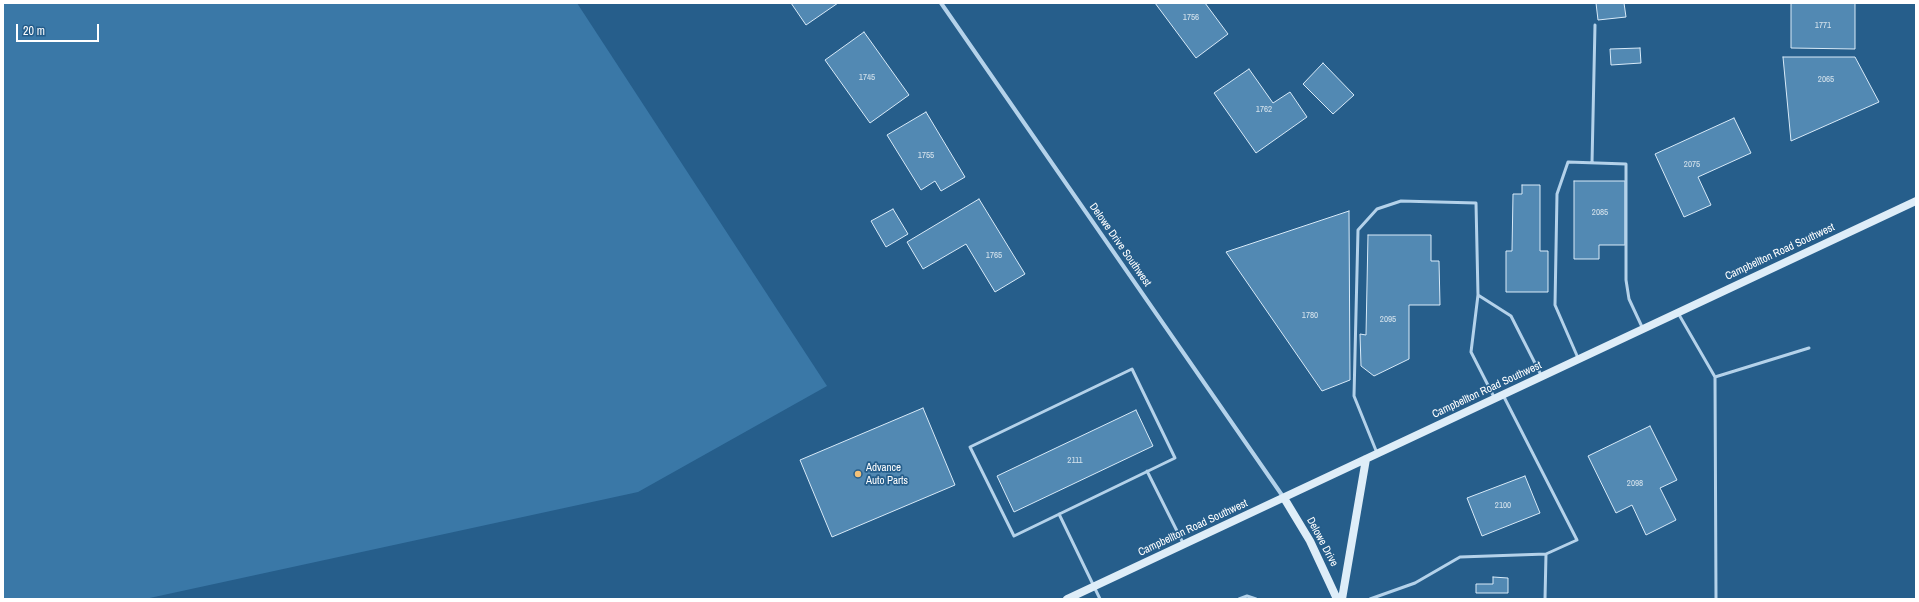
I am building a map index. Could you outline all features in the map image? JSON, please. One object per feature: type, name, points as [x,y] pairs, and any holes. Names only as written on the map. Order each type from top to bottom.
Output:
[{"type":"main road","name":"Campbellton Road Southwest","points":[[1066,599],[1916,201]]},
{"type":"main road","points":[[1342,599],[1366,459]]},
{"type":"main road","name":"Delowe Drive","points":[[1284,498],[1310,541],[1337,599]]},
{"type":"street","name":"Delowe Drive Southwest","points":[[941,3],[1284,498]]},
{"type":"lane","points":[[1592,163],[1595,25]]},
{"type":"lane","points":[[1579,359],[1555,305],[1557,194],[1568,162],[1626,164],[1626,280],[1629,299],[1643,329]]},
{"type":"lane","points":[[1378,453],[1354,396],[1358,230],[1377,208],[1401,201],[1476,203],[1478,295],[1472,352],[1495,398]]},
{"type":"lane","points":[[1478,295],[1511,316],[1542,376]]},
{"type":"lane","points":[[1677,313],[1715,377],[1716,599]]},
{"type":"lane","points":[[1715,377],[1809,348]]},
{"type":"lane","points":[[1132,369],[1175,458],[1059,514],[1014,536],[970,447],[1132,369]]},
{"type":"lane","points":[[1370,599],[1415,583],[1460,557],[1546,554],[1577,540],[1503,394]]},
{"type":"lane","points":[[1147,471],[1184,545]]},
{"type":"lane","points":[[1059,514],[1100,599]]},
{"type":"lane","points":[[1545,599],[1546,554]]},
{"type":"lane","points":[[1239,599],[1247,596],[1256,599]]},
{"type":"shaded area","points":[[3,3],[577,3],[827,386],[638,492],[145,599],[3,599]]},
{"type":"building","points":[[791,3],[838,3],[806,25]]},
{"type":"building","points":[[1155,3],[1205,3],[1228,34],[1196,58]]},
{"type":"building","points":[[1596,3],[1624,3],[1626,17],[1598,20]]},
{"type":"building","points":[[1791,3],[1855,3],[1855,49],[1791,48]]},
{"type":"building","points":[[864,32],[909,95],[870,123],[825,60]]},
{"type":"building","points":[[1640,48],[1641,63],[1611,65],[1610,49]]},
{"type":"building","points":[[1783,57],[1855,57],[1879,102],[1791,141]]},
{"type":"building","points":[[1323,63],[1354,95],[1333,114],[1303,84]]},
{"type":"building","points":[[1249,69],[1273,103],[1290,92],[1307,117],[1256,153],[1214,93]]},
{"type":"building","points":[[926,112],[965,177],[941,191],[935,181],[921,190],[887,135]]},
{"type":"building","points":[[1734,118],[1751,153],[1698,177],[1711,205],[1684,217],[1655,154]]},
{"type":"building","points":[[1574,181],[1625,181],[1625,245],[1599,245],[1599,259],[1574,259]]},
{"type":"building","points":[[1522,185],[1540,185],[1540,251],[1548,251],[1548,292],[1506,292],[1506,251],[1512,251],[1513,194],[1522,194]]},
{"type":"building","points":[[979,199],[1025,274],[995,292],[966,244],[923,269],[907,242]]},
{"type":"building","points":[[893,209],[908,234],[886,247],[871,221]]},
{"type":"building","points":[[1349,211],[1350,380],[1322,391],[1226,252]]},
{"type":"building","points":[[1368,235],[1431,235],[1431,261],[1439,261],[1440,305],[1409,305],[1409,359],[1374,376],[1361,366],[1360,334],[1366,335]]},
{"type":"building","points":[[923,408],[955,485],[832,537],[800,460]]},
{"type":"building","points":[[1136,410],[1153,446],[1014,512],[997,476]]},
{"type":"building","points":[[1650,426],[1677,480],[1660,488],[1676,520],[1646,535],[1632,505],[1616,513],[1588,456]]},
{"type":"building","points":[[1525,476],[1540,513],[1482,536],[1467,498]]},
{"type":"building","points":[[1493,577],[1508,578],[1508,593],[1476,593],[1476,584],[1493,584]]},
{"type":"place","name":"Advance Auto Parts","points":[[858,474]]}]
